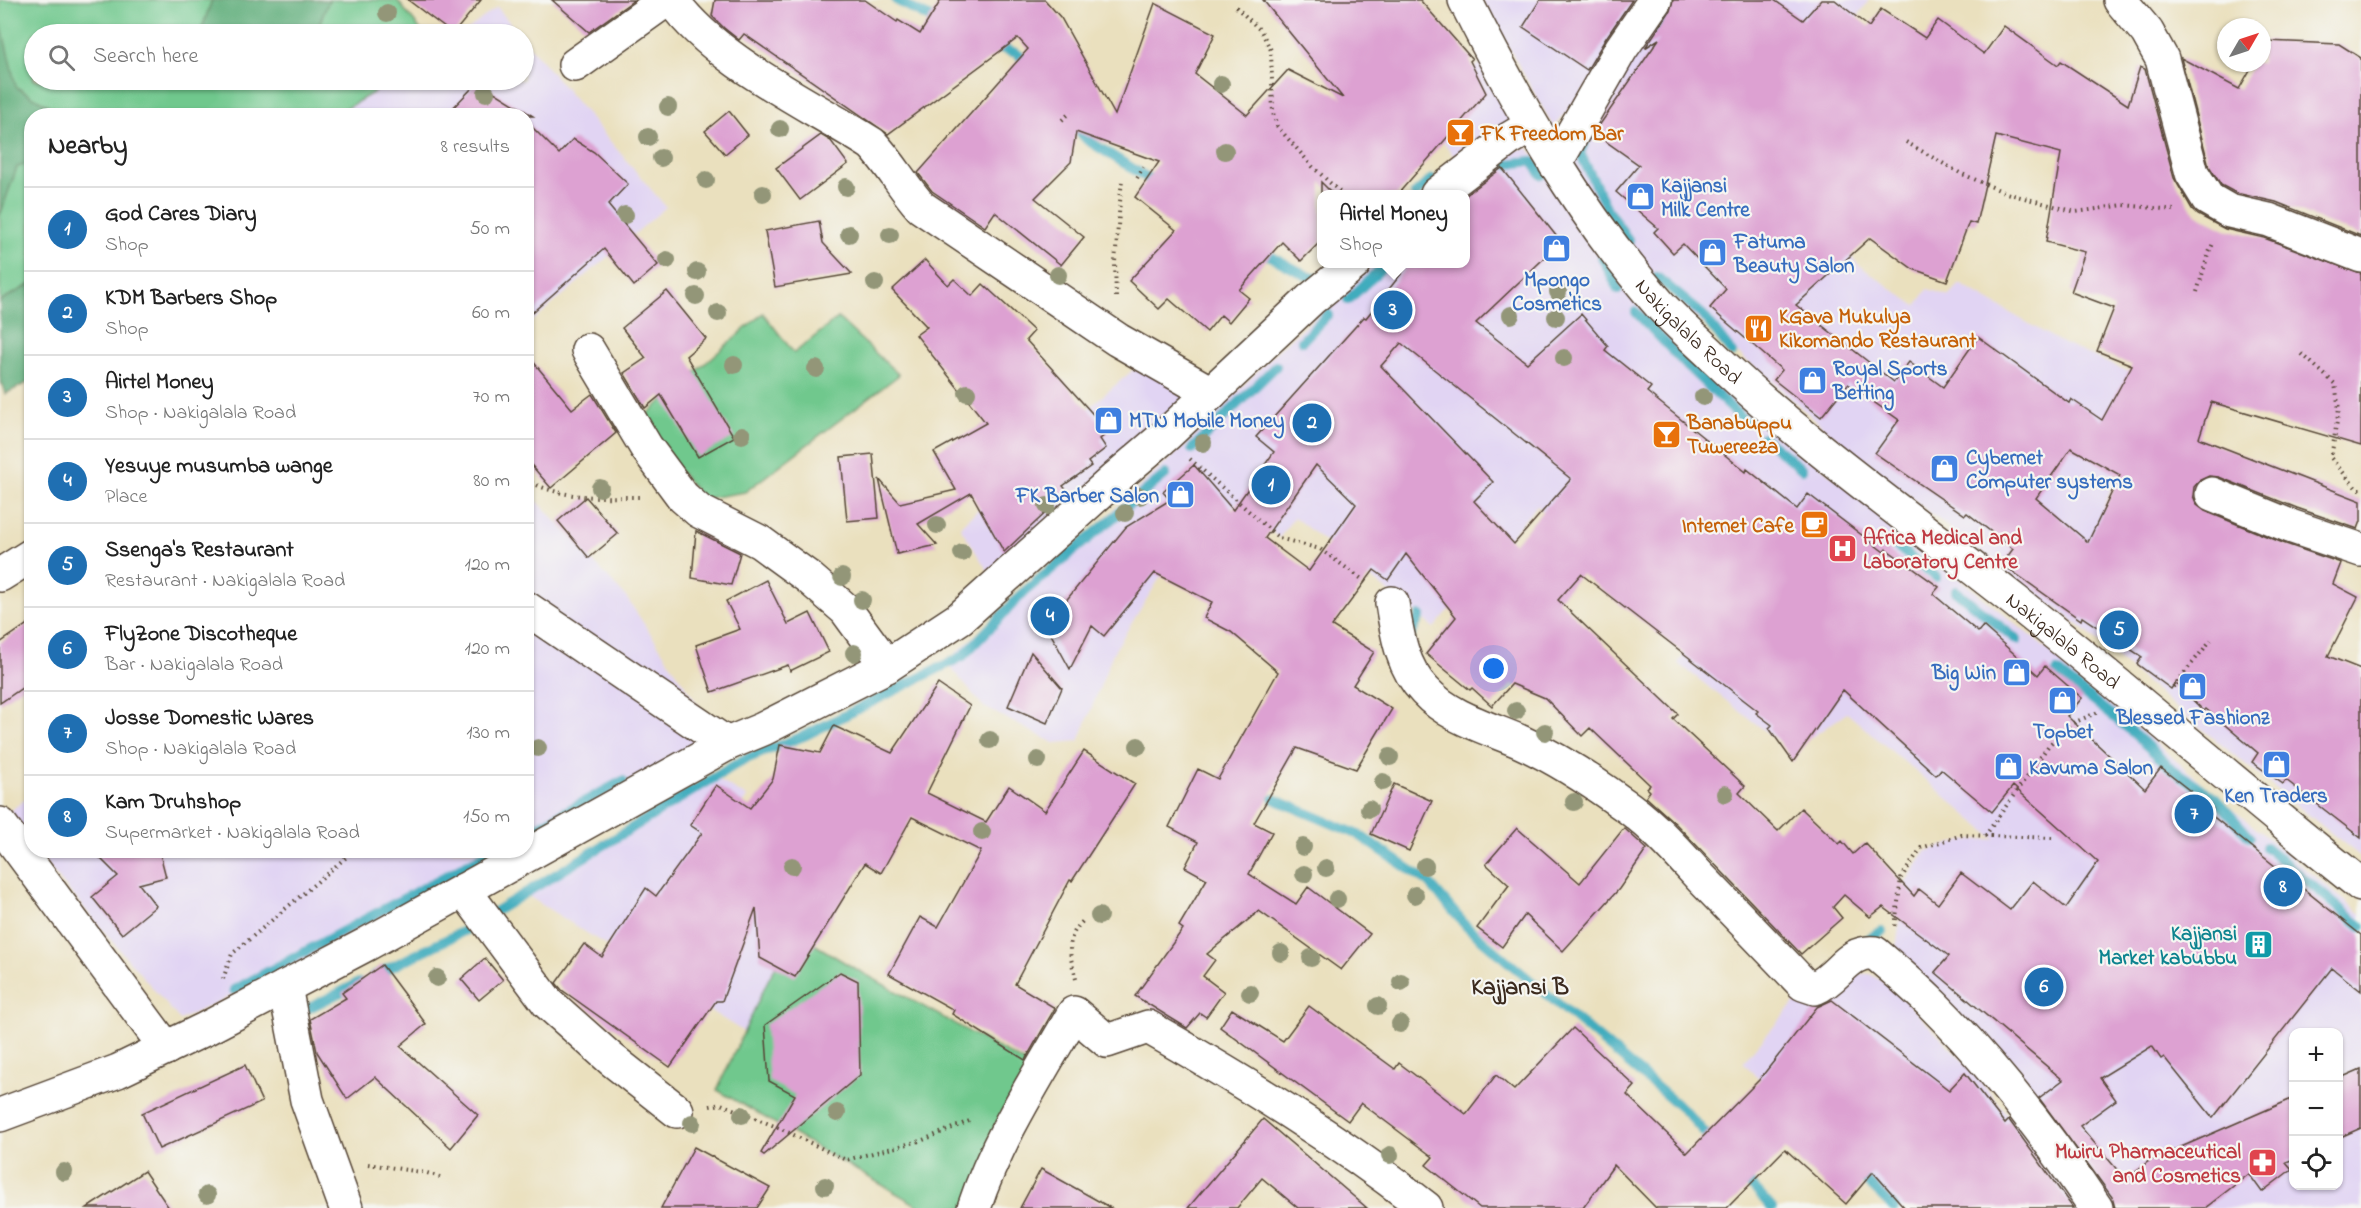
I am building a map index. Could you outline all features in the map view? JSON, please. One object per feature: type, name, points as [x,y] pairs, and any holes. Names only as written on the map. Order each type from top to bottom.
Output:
[{"type":"street","points":[[575,65],[666,0]]},
{"type":"street","points":[[672,0],[693,27],[740,63],[872,144],[886,159],[905,190],[921,207],[1118,340],[1211,393]]},
{"type":"street","name":"Nakigalala Road","points":[[1465,0],[1531,126],[1555,164],[1619,255],[1663,308],[1737,379],[1877,495],[2014,600],[2361,885]]},
{"type":"street","points":[[1555,164],[1621,50],[1655,0]]},
{"type":"street","points":[[2120,0],[2146,32],[2162,59],[2192,173],[2218,205],[2269,220],[2361,256]]},
{"type":"street","points":[[1443,190],[1509,139],[1531,126]]},
{"type":"street","points":[[534,851],[727,744],[763,729],[886,666],[960,618],[1166,435],[1311,299],[1349,268]]},
{"type":"street","points":[[588,350],[646,447],[683,497],[699,511],[760,542],[808,577],[846,610],[886,666]]},
{"type":"street","points":[[2212,494],[2290,526],[2359,545]]},
{"type":"street","points":[[0,575],[24,560]]},
{"type":"street","points":[[534,613],[727,744]]},
{"type":"street","points":[[1394,615],[1403,655],[1413,676],[1425,691],[1440,704],[1473,723],[1523,743],[1568,769],[1619,801],[1649,824],[1803,984],[1815,988],[1826,984],[1856,954],[1875,953],[1933,1005],[1997,1075],[2067,1165],[2096,1208]]},
{"type":"street","points":[[0,824],[24,856]]},
{"type":"street","points":[[25,858],[166,1048]]},
{"type":"street","points":[[0,1115],[118,1071],[205,1029],[522,858]]},
{"type":"street","points":[[464,890],[548,1003],[611,1059],[677,1111]]},
{"type":"street","points":[[285,987],[307,1100],[346,1208]]},
{"type":"street","points":[[974,1208],[998,1150],[1023,1100],[1074,1013],[1107,1041],[1148,1027],[1240,1080],[1310,1125],[1373,1167],[1426,1208]]},
{"type":"path","points":[[1236,7],[1261,31],[1271,50],[1273,113],[1277,126],[1337,190]]},
{"type":"path","points":[[1062,120],[1071,112]]},
{"type":"path","points":[[1906,142],[1960,173],[2006,192],[2076,212],[2124,205],[2185,212],[2218,205],[2208,255],[2197,292]]},
{"type":"path","points":[[1137,178],[1143,167]]},
{"type":"path","points":[[1118,340],[1115,262],[1122,178]]},
{"type":"path","points":[[2302,354],[2335,384],[2339,409],[2331,458],[2357,489],[2361,489]]},
{"type":"path","points":[[1166,435],[1208,477],[1279,538],[1320,549],[1368,583],[1394,615]]},
{"type":"path","points":[[534,484],[563,495],[683,497]]},
{"type":"path","points":[[2168,693],[2211,640]]},
{"type":"path","points":[[1985,836],[2049,745],[2071,724],[2098,713]]},
{"type":"path","points":[[1875,953],[1894,932],[1901,878],[1921,848],[1962,835],[2054,838]]},
{"type":"path","points":[[205,1029],[232,954],[345,858]]},
{"type":"path","points":[[677,1111],[721,1104],[779,1128],[846,1160],[923,1140],[1023,1100]]},
{"type":"path","points":[[329,1159],[427,1173],[440,1178]]},
{"type":"shaded area","points":[[1482,0],[1655,0],[1554,128]]},
{"type":"shaded area","points":[[1673,0],[1869,0],[1840,43],[1798,200],[1860,266],[1916,306],[1928,289],[1949,296],[1960,284],[2064,344],[2145,379],[2132,430],[2103,509],[2153,536],[2361,716],[2361,857],[2188,718],[2081,627],[1994,564],[1823,427],[1688,312],[1633,256],[1568,163],[1639,37]]},
{"type":"shaded area","points":[[497,7],[511,24],[475,24]]},
{"type":"shaded area","points":[[534,52],[666,207],[534,320],[534,108],[348,108],[378,90],[534,90]]},
{"type":"shaded area","points":[[1485,60],[1519,119],[1460,165],[1420,108]]},
{"type":"shaded area","points":[[1528,148],[1824,469],[2054,655],[2226,804],[2361,914],[2361,1208],[2108,1208],[1891,957],[1897,942],[1906,882],[1926,851],[1964,840],[1995,839],[1847,713],[1791,751],[1678,663],[1685,653],[1537,505],[1434,628],[1294,517],[1279,538],[1239,501],[1166,568],[1113,653],[1079,741],[1054,743],[984,707],[946,662],[1182,448],[1275,353],[1370,268],[1470,268],[1470,190],[1462,190],[1509,151]]},
{"type":"shaded area","points":[[1140,364],[1193,393],[991,576],[960,527],[1034,455]]},
{"type":"shaded area","points":[[534,498],[626,597],[727,748],[534,846]]},
{"type":"shaded area","points":[[712,776],[747,797],[716,849],[794,932],[744,1032],[525,894],[660,811]]},
{"type":"shaded area","points":[[24,800],[24,838],[5,815]]},
{"type":"shaded area","points":[[41,858],[511,858],[359,935],[180,1020]]},
{"type":"shaded area","points":[[1846,973],[1870,974],[1892,987],[1966,1064],[2036,1149],[2079,1208],[1887,1208],[1743,1062],[1796,1001]]},
{"type":"green space","points":[[0,0],[212,0],[204,24],[24,24],[24,90],[378,90],[347,108],[52,108],[15,87],[0,20]]},
{"type":"green space","points":[[212,0],[329,0],[319,24],[204,24]]},
{"type":"green space","points":[[329,0],[397,0],[416,24],[319,24]]},
{"type":"green space","points":[[0,20],[16,87],[53,108],[24,108],[24,165],[17,167],[0,215]]},
{"type":"green space","points":[[24,165],[24,288],[0,301],[0,215],[17,167]]},
{"type":"green space","points":[[24,288],[24,384],[5,394],[0,378],[0,301]]},
{"type":"green space","points":[[763,313],[794,353],[838,318],[899,375],[745,492],[703,499],[638,422]]},
{"type":"green space","points":[[794,932],[1038,1070],[982,1208],[922,1208],[717,1090],[767,982]]},
{"type":"building","points":[[408,0],[481,0],[461,24],[440,24]]},
{"type":"building","points":[[552,0],[634,0],[589,32]]},
{"type":"building","points":[[715,0],[865,0],[897,22],[898,20],[920,34],[941,0],[1045,0],[1061,18],[1115,115],[1155,3],[1215,34],[1195,74],[1247,115],[1288,70],[1343,98],[1263,0],[1420,0],[1472,59],[1470,61],[1486,93],[1401,190],[1329,190],[1321,182],[1321,190],[1317,190],[1317,245],[1301,261],[1282,242],[1239,290],[1249,298],[1229,322],[1221,315],[1207,332],[1169,299],[1159,309],[1129,281],[1176,230],[1135,197],[1159,162],[1076,132],[1071,162],[1035,198],[1084,237],[1061,265],[995,212],[985,227],[932,191],[918,173],[1028,49],[1018,38],[888,134],[744,34],[739,40],[712,16]]},
{"type":"building","points":[[1540,0],[1632,0],[1587,70],[1523,27]]},
{"type":"building","points":[[1673,0],[1774,0],[1803,20],[1821,0],[1835,0],[1869,27],[1881,9],[1925,38],[1938,20],[1984,54],[2004,26],[2058,65],[2061,61],[2128,105],[2140,67],[2145,69],[2174,178],[2198,215],[2225,229],[2264,238],[2361,274],[2361,446],[2211,402],[2199,438],[2361,501],[2361,521],[2358,529],[2219,477],[2209,476],[2200,480],[2194,487],[2193,496],[2197,505],[2205,511],[2283,543],[2341,563],[2333,584],[2358,597],[2328,656],[2361,669],[2361,838],[2286,780],[2283,784],[2252,762],[2258,753],[2206,709],[2204,711],[2175,683],[2171,689],[2137,664],[2142,657],[2082,617],[2081,620],[2002,564],[2013,549],[1967,513],[1965,515],[1875,453],[1899,420],[1848,384],[1821,417],[1774,380],[1782,370],[1710,308],[1726,289],[1683,244],[1673,253],[1654,232],[1658,228],[1616,192],[1639,165],[1594,133],[1659,39],[1645,48],[1670,11]],"holes":[[[1996,136],[2061,153],[2046,242],[2085,252],[2071,292],[2114,308],[2097,351],[2132,365],[2102,420],[2071,399],[2069,403],[1978,337],[1943,387],[1909,362],[1894,382],[1796,305],[1870,238],[1913,269],[1947,281],[1969,222],[1976,224]],[[2071,448],[2120,475],[2088,542],[2036,498]]]},
{"type":"building","points":[[2271,41],[2339,44],[2361,58],[2361,236],[2276,202],[2236,193],[2221,185],[2209,166],[2181,58],[2239,89],[2249,72],[2271,72]]},
{"type":"building","points":[[470,90],[491,90],[520,108],[453,108]]},
{"type":"building","points":[[729,111],[748,135],[725,154],[705,131]]},
{"type":"building","points":[[534,129],[559,154],[573,139],[594,152],[628,184],[608,205],[658,265],[634,286],[604,249],[534,311]]},
{"type":"building","points":[[821,135],[831,141],[848,164],[800,200],[776,168]]},
{"type":"building","points":[[1502,168],[1561,242],[1476,323],[1527,363],[1581,314],[1608,346],[1605,350],[1651,387],[1647,392],[1746,472],[1747,469],[1797,509],[1808,494],[1884,552],[1886,549],[1939,587],[1933,594],[1978,632],[1983,626],[2038,675],[2045,666],[2082,698],[2067,716],[2145,789],[2161,768],[2213,809],[2210,814],[2361,935],[2361,991],[2332,968],[2213,1118],[2164,1057],[2161,1059],[2152,1046],[2100,1078],[2116,1100],[2080,1126],[2125,1179],[2149,1161],[2289,1100],[2289,1161],[2286,1162],[2289,1171],[2262,1192],[2249,1174],[2205,1208],[2115,1208],[2112,1197],[2039,1098],[2063,1080],[1935,972],[1949,956],[1883,907],[1870,917],[1844,895],[1833,907],[1842,918],[1801,954],[1676,824],[1646,797],[1650,791],[1647,788],[1650,785],[1590,728],[1582,736],[1545,698],[1512,684],[1492,706],[1426,654],[1456,617],[1406,554],[1388,580],[1374,570],[1332,626],[1374,652],[1353,685],[1392,709],[1356,769],[1297,748],[1254,823],[1272,832],[1249,874],[1296,904],[1308,887],[1370,934],[1341,970],[1259,911],[1207,954],[1215,960],[1203,976],[1224,992],[1206,1017],[1200,1013],[1187,1028],[1135,996],[1183,929],[1179,926],[1207,879],[1185,867],[1198,842],[1169,827],[1198,769],[1218,779],[1278,672],[1231,632],[1204,618],[1212,602],[1155,573],[1104,636],[1092,626],[1070,669],[1046,625],[1126,527],[1170,500],[1163,492],[1194,465],[1233,510],[1274,452],[1256,437],[1364,317],[1366,318],[1406,268],[1470,268],[1470,192]],"holes":[[[1401,343],[1571,479],[1514,544],[1474,501],[1493,482],[1381,366]],[[1316,465],[1356,504],[1309,571],[1265,538]],[[1581,574],[1758,711],[1756,713],[1772,725],[1769,728],[1793,762],[1843,690],[1936,775],[1941,769],[1992,812],[2013,786],[2098,862],[2066,908],[2033,881],[2010,910],[1961,873],[1938,904],[1919,889],[1914,896],[1865,843],[1853,854],[1842,841],[1839,844],[1801,808],[1778,831],[1739,793],[1745,786],[1673,719],[1678,714],[1558,600]]]},
{"type":"building","points":[[819,221],[823,243],[852,274],[775,287],[765,231]]},
{"type":"building","points":[[925,260],[948,285],[954,279],[972,296],[983,284],[1034,331],[1026,340],[1109,432],[1100,439],[1106,448],[1088,462],[1091,466],[1063,486],[1068,492],[1004,552],[971,493],[918,524],[937,545],[897,554],[879,479],[900,503],[956,490],[934,452],[986,423],[916,335],[927,327],[892,290]]},
{"type":"building","points":[[667,291],[706,339],[686,356],[734,437],[698,457],[661,395],[645,408],[624,373],[646,358],[622,328]]},
{"type":"building","points":[[534,363],[572,409],[592,394],[616,433],[551,488],[534,468]]},
{"type":"building","points":[[873,454],[879,518],[847,521],[841,457]]},
{"type":"building","points":[[586,497],[618,534],[589,558],[558,521]]},
{"type":"building","points":[[696,531],[740,553],[731,585],[692,578]]},
{"type":"building","points":[[766,580],[788,624],[810,613],[829,652],[790,671],[788,665],[712,692],[696,645],[740,629],[726,601]]},
{"type":"building","points":[[24,626],[24,686],[0,703],[0,643]]},
{"type":"building","points":[[1031,652],[1062,688],[1047,723],[1008,706]]},
{"type":"building","points":[[938,684],[970,706],[927,793],[986,822],[1009,786],[1045,811],[1084,751],[1135,784],[1072,881],[1070,880],[1015,984],[1055,1008],[1025,1060],[952,1014],[954,1010],[889,974],[920,917],[938,927],[981,851],[912,817],[881,873],[865,863],[795,977],[760,958],[756,908],[722,1001],[716,1001],[670,1067],[562,990],[556,983],[584,944],[602,957],[646,888],[656,896],[702,833],[690,825],[716,785],[750,808],[773,779],[780,745],[820,753],[834,726],[892,753]]},
{"type":"building","points":[[1394,784],[1432,801],[1409,851],[1371,834]]},
{"type":"building","points":[[1517,828],[1580,883],[1624,828],[1647,849],[1619,889],[1563,951],[1525,915],[1502,947],[1477,928],[1509,885],[1486,864]]},
{"type":"building","points":[[100,858],[161,858],[166,877],[139,884],[156,906],[122,934],[92,897],[118,876]]},
{"type":"building","points":[[485,958],[503,980],[479,1000],[461,979]]},
{"type":"building","points":[[382,965],[426,1024],[400,1046],[478,1115],[451,1148],[375,1077],[347,1099],[317,1052],[310,1019],[346,998],[342,993]]},
{"type":"building","points":[[840,972],[858,981],[860,1075],[764,1155],[761,1153],[795,1095],[769,1081],[765,1025]]},
{"type":"building","points":[[1832,1000],[1949,1090],[1965,1073],[2005,1124],[2009,1120],[2073,1208],[1905,1208],[1873,1172],[1846,1204],[1785,1149],[1727,1208],[1656,1208],[1614,1165],[1583,1208],[1480,1208],[1426,1165],[1433,1157],[1361,1103],[1348,1121],[1220,1027],[1232,1009],[1283,1041],[1309,1006],[1395,1069],[1399,1063],[1466,1114],[1496,1075],[1514,1090],[1573,1028],[1635,1086],[1627,1095],[1687,1153],[1759,1080],[1817,1007]]},
{"type":"building","points":[[245,1065],[262,1102],[159,1149],[142,1113]]},
{"type":"building","points":[[2361,1069],[2361,1128],[2343,1136],[2343,1082],[2343,1077]]},
{"type":"building","points":[[1263,1119],[1367,1208],[1298,1208],[1262,1178],[1237,1208],[1188,1208]]},
{"type":"building","points":[[694,1147],[770,1188],[757,1208],[661,1208]]},
{"type":"building","points":[[1041,1169],[1111,1208],[1020,1208]]},
{"type":"building","points":[[144,1171],[169,1208],[87,1208]]},
{"type":"waterway","points":[[896,0],[941,24]]},
{"type":"waterway","points":[[1652,29],[1672,11],[1673,0]]},
{"type":"waterway","points":[[991,45],[1016,53],[1030,64]]},
{"type":"waterway","points":[[1072,123],[1087,140],[1159,185]]},
{"type":"waterway","points":[[1585,141],[1580,153],[1607,209],[1629,241]]},
{"type":"waterway","points":[[1507,164],[1532,161],[1542,175]]},
{"type":"waterway","points":[[1420,190],[1432,179]]},
{"type":"waterway","points":[[1257,249],[1309,277],[1317,277]]},
{"type":"waterway","points":[[1602,257],[1618,289]]},
{"type":"waterway","points":[[1348,300],[1382,268]]},
{"type":"waterway","points":[[1657,277],[1703,315],[1732,353]]},
{"type":"waterway","points":[[1636,312],[1687,366],[1746,422]]},
{"type":"waterway","points":[[1302,341],[1328,314]]},
{"type":"waterway","points":[[1192,449],[1276,366]]},
{"type":"waterway","points":[[1763,437],[1802,469]]},
{"type":"waterway","points":[[491,914],[743,760],[806,735],[963,656],[1024,592],[1166,474]]},
{"type":"waterway","points":[[1895,545],[1936,577]]},
{"type":"waterway","points":[[1956,591],[2017,640]]},
{"type":"waterway","points":[[1407,643],[1420,616]]},
{"type":"waterway","points":[[2057,672],[2129,729],[2172,769],[2216,799],[2250,837]]},
{"type":"waterway","points":[[534,829],[623,781]]},
{"type":"waterway","points":[[1274,799],[1359,835],[1428,882],[1467,927],[1686,1112],[1714,1143]]},
{"type":"waterway","points":[[2266,847],[2361,926]]},
{"type":"waterway","points":[[234,990],[479,858]]},
{"type":"waterway","points":[[373,976],[466,930]]},
{"type":"waterway","points":[[1860,944],[1882,931]]},
{"type":"waterway","points":[[305,1010],[359,983]]},
{"type":"waterway","points":[[1742,1175],[1772,1208]]},
{"type":"waterway","points":[[1867,1182],[1894,1208]]},
{"type":"place","name":"FK Freedom Bar","points":[[1460,133]]},
{"type":"place","name":"Kajjansi Milk Centre","points":[[1640,197]]},
{"type":"place","name":"Mpongo Cosmetics","points":[[1557,248]]},
{"type":"place","name":"Fatuma Beauty Salon","points":[[1713,253]]},
{"type":"place","name":"Airtel Money","points":[[1393,310]]},
{"type":"place","name":"KGava Mukulya Kikomando Restaurant","points":[[1758,328]]},
{"type":"place","name":"Royal Sports Betting","points":[[1812,380]]},
{"type":"place","name":"MTN Mobile Money","points":[[1108,420]]},
{"type":"place","name":"KDM Barbers Shop","points":[[1312,423]]},
{"type":"place","name":"Banabuppu Tuwereeza","points":[[1666,434]]},
{"type":"place","name":"Cybernet Computer systems","points":[[1945,469]]},
{"type":"place","name":"God Cares Diary","points":[[1271,485]]},
{"type":"place","name":"FK Barber Salon","points":[[1180,495]]},
{"type":"place","name":"Internet Cafe","points":[[1815,525]]},
{"type":"place","name":"Africa Medical and Laboratory Centre","points":[[1842,549]]},
{"type":"place","name":"Yesuye musumba wange","points":[[1050,616]]},
{"type":"place","name":"Ssenga's Restaurant","points":[[2119,630]]},
{"type":"place","name":"Big Win","points":[[2017,672]]},
{"type":"place","name":"Blessed Fashionz","points":[[2193,686]]},
{"type":"place","name":"Topbet","points":[[2063,700]]},
{"type":"place","name":"Ken Traders","points":[[2276,764]]},
{"type":"place","name":"Kavuma Salon","points":[[2008,767]]},
{"type":"place","name":"Josse Domestic Wares","points":[[2194,814]]},
{"type":"place","name":"Kam Druhshop","points":[[2283,887]]},
{"type":"place","name":"Kajjansi Market kabubbu","points":[[2258,945]]},
{"type":"place","name":"FlyZone Discotheque","points":[[2044,987]]},
{"type":"place","name":"Mwiru Pharmaceutical and Cosmetics","points":[[2262,1163]]},
{"type":"district","name":"Kajjansi B","points":[[1520,986]]}]
